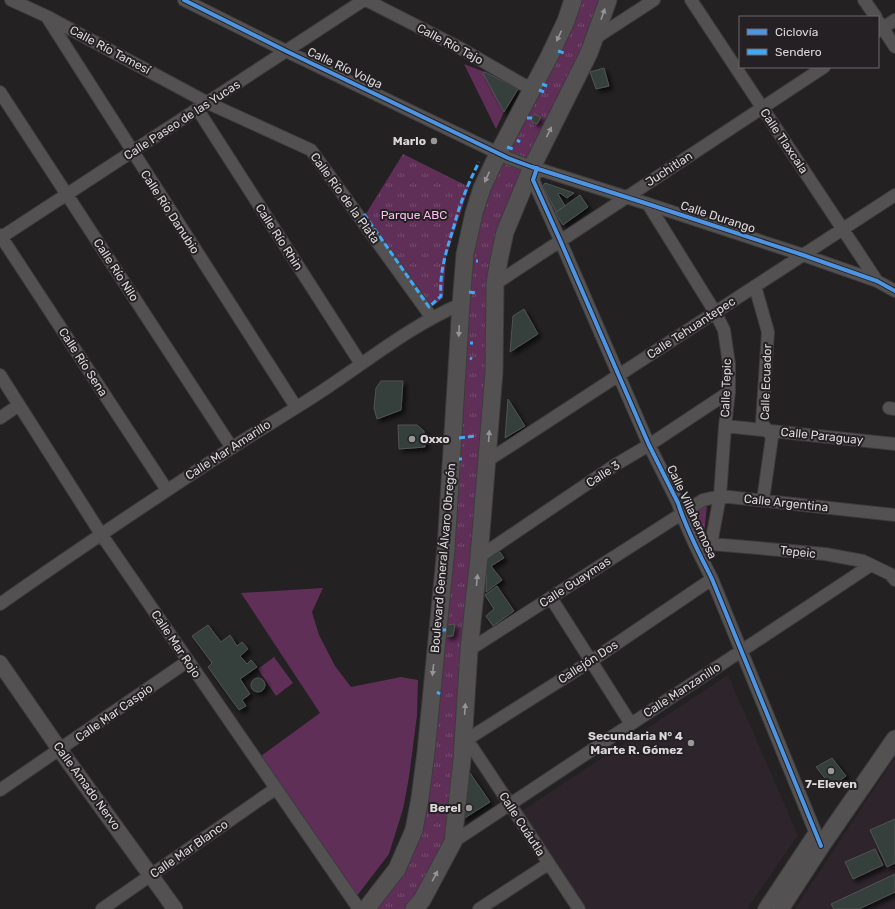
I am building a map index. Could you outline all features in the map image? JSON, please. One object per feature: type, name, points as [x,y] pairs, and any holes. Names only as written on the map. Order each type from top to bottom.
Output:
[{"type":"main road","name":"Boulevard General Álvaro Obregón","points":[[366,909],[397,869],[414,830],[420,798],[426,752],[446,548],[465,254],[474,212],[482,188],[498,154],[533,88],[566,21],[574,0]]},
{"type":"main road","points":[[414,909],[422,900],[453,842],[463,742],[469,650],[479,557],[494,372],[495,284],[505,232],[589,53],[608,0]]},
{"type":"main road","points":[[780,909],[818,839],[895,739]]},
{"type":"street","name":"Calle Río Tamesí","points":[[11,0],[46,16],[203,106]]},
{"type":"street","name":"Calle Río Volga","points":[[184,0],[498,154],[535,168]]},
{"type":"street","name":"Calle Paseo de las Yucas","points":[[1,237],[365,0]]},
{"type":"street","name":"Calle Río Tajo","points":[[365,0],[460,48],[522,84],[533,88]]},
{"type":"street","points":[[594,40],[654,0]]},
{"type":"street","name":"Calle Tlaxcala","points":[[690,0],[877,281]]},
{"type":"street","points":[[864,0],[875,16]]},
{"type":"street","name":"Calle Río Danubio","points":[[46,16],[132,153],[296,407]]},
{"type":"street","points":[[895,20],[880,27],[895,47]]},
{"type":"street","name":"Juchitlan","points":[[495,284],[822,68]]},
{"type":"street","name":"Calle Río Nilo","points":[[0,92],[232,448]]},
{"type":"street","name":"Calle Río de la Plata","points":[[203,106],[311,150],[432,318]]},
{"type":"street","name":"Calle Río Rhin","points":[[203,106],[361,364]]},
{"type":"street","name":"Calle Durango","points":[[535,168],[627,197],[877,281],[895,291]]},
{"type":"street","name":"Calle Villahermosa","points":[[535,168],[533,180],[648,445],[678,503],[696,547],[712,580],[818,839]]},
{"type":"street","name":"Calle Tehuantepec","points":[[487,461],[895,195]]},
{"type":"street","name":"Calle Tepic","points":[[648,204],[715,312],[724,330],[729,364],[729,392],[720,496],[711,544]]},
{"type":"street","name":"Calle Río Sena","points":[[1,237],[166,490]]},
{"type":"street","name":"Calle Ecuador","points":[[755,286],[768,332],[762,423],[772,437],[763,500]]},
{"type":"street","name":"Calle Mar Amarillo","points":[[0,604],[166,490],[325,389],[432,318],[461,304]]},
{"type":"street","name":"Calle Mar Rojo","points":[[0,375],[101,534],[359,909]]},
{"type":"street","name":"Calle 3","points":[[479,557],[615,465],[729,392]]},
{"type":"street","points":[[0,418],[20,405]]},
{"type":"street","name":"Calle Paraguay","points":[[725,426],[895,444]]},
{"type":"street","name":"Calle Argentina","points":[[681,513],[703,500],[720,496],[895,515]]},
{"type":"street","name":"Calle Guaymas","points":[[469,650],[681,513]]},
{"type":"street","name":"Tepeic","points":[[696,547],[711,544],[825,554],[863,561],[890,574],[895,580]]},
{"type":"street","name":"Calle Manzanillo","points":[[453,842],[871,565]]},
{"type":"street","name":"Callejón Dos","points":[[463,742],[591,661],[712,580]]},
{"type":"street","points":[[551,598],[631,724]]},
{"type":"street","name":"Calle Mar Caspio","points":[[0,790],[188,661]]},
{"type":"street","name":"Calle Amado Nervo","points":[[0,663],[60,750],[175,909]]},
{"type":"street","name":"Calle Cuáutla","points":[[463,742],[472,747],[579,909]]},
{"type":"street","name":"Calle Mar Blanco","points":[[102,909],[275,789]]},
{"type":"street","points":[[764,909],[818,839]]},
{"type":"street","points":[[479,909],[548,864]]},
{"type":"shaded area","name":"Secundaria N° 4 Marte R. Gómez","points":[[728,675],[798,835],[747,909],[585,909],[520,812]]},
{"type":"shaded area","points":[[895,757],[895,909],[795,909]]},
{"type":"green space","points":[[569,0],[607,0],[503,225],[450,808],[443,843],[408,909],[368,909],[398,870],[425,763],[460,258]]},
{"type":"green space","points":[[464,64],[485,72],[504,112],[496,129]]},
{"type":"green space","name":"Parque ABC","points":[[403,154],[469,187],[446,257],[443,298],[429,309],[364,217]]},
{"type":"green space","points":[[705,504],[707,506],[704,534],[702,537],[698,538],[687,513]]},
{"type":"green space","points":[[323,588],[312,612],[319,635],[335,666],[351,687],[401,677],[418,680],[417,715],[409,777],[403,809],[389,854],[356,897],[261,756],[320,713],[241,593]]},
{"type":"green space","points":[[274,657],[293,683],[276,696],[258,669]]},
{"type":"building","points":[[604,68],[609,86],[596,89],[590,72]]},
{"type":"building","points":[[485,72],[518,89],[504,112],[483,73]]},
{"type":"building","points":[[534,114],[541,117],[537,124],[531,121]]},
{"type":"building","points":[[545,183],[574,193],[567,198],[560,193],[558,194],[565,206],[556,212],[543,186]]},
{"type":"building","points":[[580,195],[588,207],[563,225],[555,213]]},
{"type":"building","points":[[524,309],[538,334],[510,352],[513,316]]},
{"type":"building","points":[[381,381],[403,381],[401,410],[377,419],[374,408],[376,388]]},
{"type":"building","points":[[508,399],[525,426],[505,438]]},
{"type":"building","name":"Oxxo","points":[[398,425],[417,425],[424,431],[425,447],[399,449]]},
{"type":"building","points":[[497,548],[504,558],[491,566],[502,580],[486,592],[487,555]]},
{"type":"building","points":[[497,586],[514,611],[493,626],[486,616],[494,609],[485,595]]},
{"type":"building","points":[[455,624],[453,636],[445,636],[447,625]]},
{"type":"building","points":[[208,625],[221,642],[230,635],[237,646],[242,642],[248,649],[240,656],[247,664],[251,660],[257,667],[240,679],[250,694],[242,700],[246,706],[239,710],[208,667],[212,663],[192,636]]},
{"type":"building","points":[[258,678],[263,680],[265,685],[263,690],[258,692],[253,690],[251,685],[253,680]]},
{"type":"building","name":"7-Eleven","points":[[832,758],[846,776],[835,784],[828,782],[816,767]]},
{"type":"building","points":[[466,773],[470,773],[490,802],[463,819]]},
{"type":"building","points":[[895,819],[895,863],[887,867],[870,830]]},
{"type":"building","points":[[875,849],[883,865],[853,879],[845,862]]},
{"type":"building","points":[[895,874],[895,892],[859,909],[834,909],[831,904]]},
{"type":"marked path","points":[[558,51],[564,53]]},
{"type":"marked path","points":[[542,84],[547,86]]},
{"type":"marked path","points":[[539,90],[544,92]]},
{"type":"marked path","points":[[527,118],[532,118]]},
{"type":"marked path","points":[[507,147],[513,149]]},
{"type":"marked path","points":[[364,214],[429,307],[441,296],[442,269],[456,218],[479,162]]},
{"type":"marked path","points":[[469,292],[476,293]]},
{"type":"marked path","points":[[459,438],[475,436]]},
{"type":"marked path","points":[[440,630],[446,630]]},
{"type":"cycle path","points":[[184,0],[508,158],[803,255],[877,281],[895,291]]},
{"type":"cycle path","points":[[537,168],[533,180],[649,445],[678,503],[689,532],[712,579],[821,846]]},
{"type":"place","name":"Marlo","points":[[434,141]]},
{"type":"place","name":"Oxxo","points":[[412,439]]},
{"type":"place","name":"Secundaria N° 4 Marte R. Gómez","points":[[691,743]]},
{"type":"place","name":"7-Eleven","points":[[831,771]]},
{"type":"place","name":"Berel","points":[[469,808]]}]
